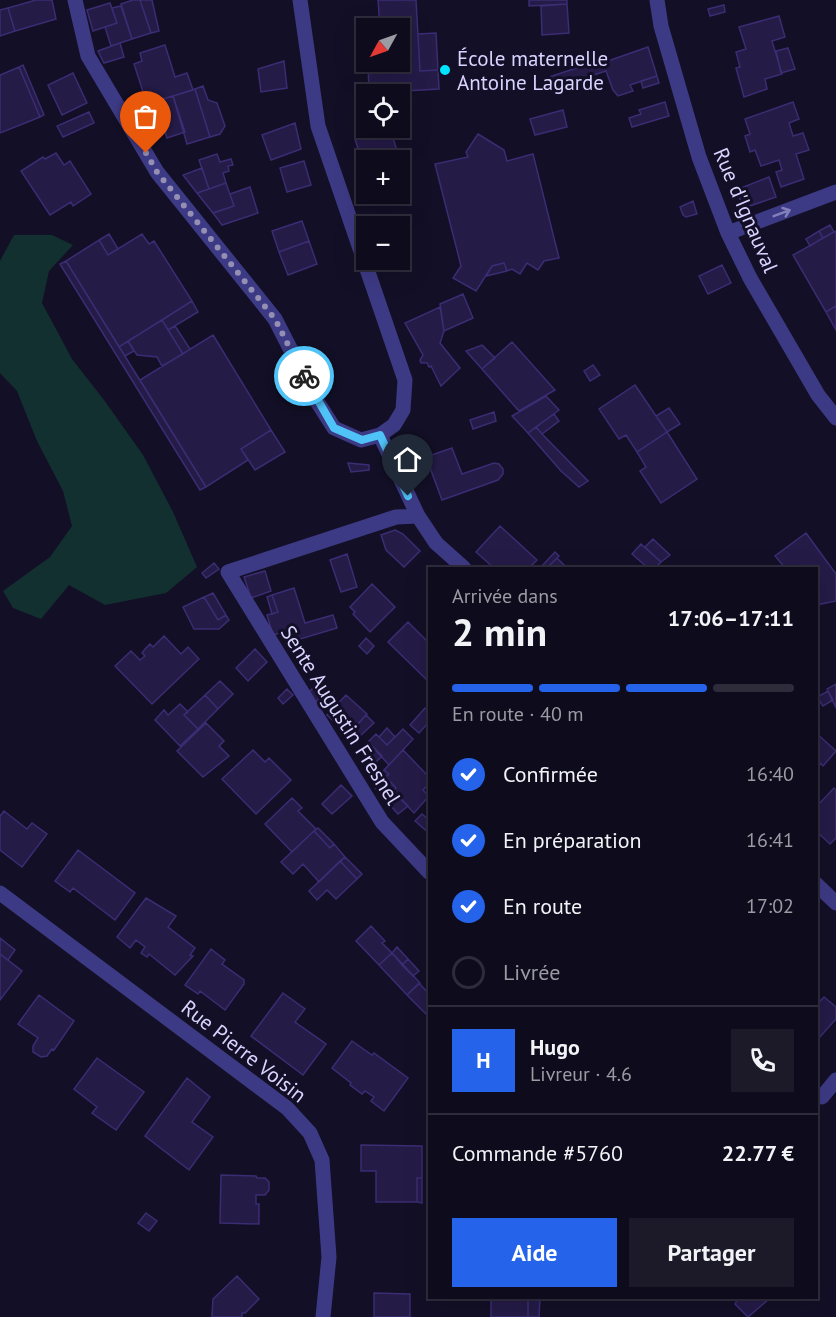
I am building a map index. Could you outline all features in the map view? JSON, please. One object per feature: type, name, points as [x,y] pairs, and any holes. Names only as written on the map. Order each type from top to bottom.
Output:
[{"type":"street","points":[[75,0],[88,56],[151,162],[275,319],[318,403],[334,428],[362,440],[380,435],[394,425],[404,410],[405,380],[318,126],[300,0]]},
{"type":"street","name":"Rue d'Ignauval","points":[[657,0],[661,26],[699,157],[729,233],[750,278],[818,395],[836,418]]},
{"type":"street","points":[[729,233],[836,192]]},
{"type":"street","points":[[380,435],[418,516],[436,543],[463,567]]},
{"type":"street","name":"Sente Augustin Fresnel","points":[[418,516],[396,517],[228,572],[382,822],[428,871]]},
{"type":"street","points":[[818,887],[836,903]]},
{"type":"street","name":"Rue Pierre Voisin","points":[[0,893],[287,1108],[310,1133],[322,1160],[329,1257],[323,1317]]},
{"type":"street","points":[[822,1097],[836,1080]]},
{"type":"green space","points":[[14,235],[52,235],[73,245],[49,271],[42,303],[72,359],[143,455],[173,512],[197,567],[166,593],[105,605],[69,585],[41,619],[13,608],[3,591],[50,557],[72,526],[63,491],[37,441],[17,391],[0,373],[0,261]]},
{"type":"building","points":[[36,0],[52,0],[56,19],[15,31],[8,8]]},
{"type":"building","points":[[140,0],[151,33],[132,39],[121,4]]},
{"type":"building","points":[[140,0],[152,0],[159,31],[151,33]]},
{"type":"building","points":[[378,0],[416,0],[420,71],[438,70],[439,89],[410,91],[410,84],[369,84],[368,72],[410,72],[410,18],[379,18]]},
{"type":"building","points":[[529,0],[567,0],[567,4],[529,6]]},
{"type":"building","points":[[110,3],[117,23],[93,31],[87,10]]},
{"type":"building","points":[[567,4],[569,33],[542,35],[541,6]]},
{"type":"building","points":[[724,5],[725,12],[710,16],[708,9]]},
{"type":"building","points":[[121,6],[132,39],[111,46],[105,27],[117,23],[112,8]]},
{"type":"building","points":[[8,8],[15,31],[0,36],[0,10]]},
{"type":"building","points":[[779,16],[785,37],[772,41],[782,74],[765,79],[767,89],[744,97],[736,68],[740,67],[736,52],[746,49],[739,27]]},
{"type":"building","points":[[436,33],[438,70],[420,71],[418,34]]},
{"type":"building","points":[[120,43],[124,57],[104,63],[98,51]]},
{"type":"building","points":[[165,45],[175,77],[187,73],[193,90],[147,104],[134,64],[142,61],[140,53]]},
{"type":"building","points":[[648,47],[657,76],[630,85],[633,91],[618,96],[613,90],[606,71],[550,89],[546,78],[604,59],[605,62]]},
{"type":"building","points":[[788,48],[795,69],[781,73],[776,51]]},
{"type":"building","points":[[284,61],[287,88],[261,92],[258,69]]},
{"type":"building","points":[[23,65],[44,115],[40,117],[19,67]]},
{"type":"building","points":[[19,67],[40,117],[0,133],[0,75]]},
{"type":"building","points":[[73,73],[87,103],[62,115],[48,85]]},
{"type":"building","points":[[657,76],[659,83],[643,88],[641,81]]},
{"type":"building","points":[[203,86],[208,100],[217,103],[225,126],[220,134],[210,137],[195,89]]},
{"type":"building","points":[[195,89],[210,137],[187,144],[173,96]]},
{"type":"building","points":[[173,96],[185,132],[167,138],[155,101]]},
{"type":"building","points":[[665,102],[669,116],[632,127],[629,118],[641,114],[639,110]]},
{"type":"building","points":[[793,102],[799,119],[789,123],[793,136],[803,133],[809,150],[796,154],[804,179],[781,187],[776,172],[782,170],[779,160],[761,166],[755,150],[750,152],[745,136],[750,134],[745,119]]},
{"type":"building","points":[[563,110],[567,127],[535,135],[530,119]]},
{"type":"building","points":[[89,112],[94,123],[63,137],[57,126]]},
{"type":"building","points":[[295,123],[301,149],[271,160],[262,135]]},
{"type":"building","points":[[478,134],[504,150],[507,161],[533,154],[559,258],[544,261],[538,270],[527,263],[520,274],[512,269],[507,271],[504,263],[492,266],[476,291],[453,278],[461,266],[435,164],[468,157],[466,152]]},
{"type":"building","points":[[393,138],[397,150],[358,150],[355,139]]},
{"type":"building","points":[[56,153],[64,165],[70,161],[91,194],[73,206],[71,202],[50,215],[21,171],[43,157],[45,159]]},
{"type":"building","points":[[217,154],[220,162],[231,159],[233,165],[228,166],[229,171],[223,173],[226,183],[209,189],[199,160]]},
{"type":"building","points":[[304,161],[311,185],[287,192],[280,168]]},
{"type":"building","points":[[202,168],[209,189],[197,193],[183,175]]},
{"type":"building","points":[[769,177],[776,197],[744,208],[736,190]]},
{"type":"building","points":[[226,183],[234,206],[213,213],[197,193]]},
{"type":"building","points":[[250,187],[258,213],[222,225],[213,213],[234,206],[230,194]]},
{"type":"building","points":[[693,201],[697,214],[686,217],[680,207]]},
{"type":"building","points":[[302,221],[309,241],[279,252],[272,231]]},
{"type":"building","points":[[830,225],[834,232],[823,238],[819,231]]},
{"type":"building","points":[[819,231],[823,238],[810,246],[806,239]]},
{"type":"building","points":[[836,231],[836,306],[826,312],[793,255]]},
{"type":"building","points":[[109,234],[118,249],[108,255],[99,240]]},
{"type":"building","points":[[142,234],[149,244],[154,241],[192,301],[119,347],[66,261],[99,240],[108,255]]},
{"type":"building","points":[[309,241],[317,264],[288,275],[279,252]]},
{"type":"building","points":[[66,261],[206,487],[200,490],[60,264]]},
{"type":"building","points":[[504,263],[507,271],[486,276],[492,266]]},
{"type":"building","points":[[722,265],[731,283],[708,294],[699,276]]},
{"type":"building","points":[[463,294],[473,318],[444,331],[440,304]]},
{"type":"building","points":[[192,301],[198,312],[168,330],[162,320]]},
{"type":"building","points":[[836,306],[836,330],[826,312]]},
{"type":"building","points":[[440,307],[444,331],[440,343],[460,368],[441,386],[431,366],[421,363],[423,355],[405,323]]},
{"type":"building","points":[[162,320],[183,354],[162,366],[157,357],[137,355],[128,341]]},
{"type":"building","points":[[175,326],[190,349],[183,354],[168,330]]},
{"type":"building","points":[[213,335],[271,430],[241,449],[248,460],[206,487],[140,380]]},
{"type":"building","points":[[128,341],[134,351],[125,356],[119,347]]},
{"type":"building","points":[[512,342],[555,390],[519,411],[482,369]]},
{"type":"building","points":[[482,345],[495,358],[482,369],[466,351]]},
{"type":"building","points":[[593,365],[600,375],[590,381],[584,371]]},
{"type":"building","points":[[635,385],[667,432],[637,452],[626,435],[619,439],[599,409]]},
{"type":"building","points":[[546,396],[559,410],[528,433],[512,416]]},
{"type":"building","points":[[669,408],[680,424],[667,432],[656,416]]},
{"type":"building","points":[[494,412],[496,421],[473,429],[470,420]]},
{"type":"building","points":[[554,414],[559,421],[542,434],[536,427]]},
{"type":"building","points":[[536,427],[588,481],[579,487],[561,471],[528,433]]},
{"type":"building","points":[[271,430],[285,452],[255,470],[241,449]]},
{"type":"building","points":[[667,432],[697,479],[661,503],[640,471],[646,467],[637,452]]},
{"type":"building","points":[[452,448],[462,474],[494,463],[499,464],[503,469],[503,474],[498,480],[442,500],[426,457]]},
{"type":"building","points":[[348,463],[369,465],[369,470],[351,472]]},
{"type":"building","points":[[500,526],[537,560],[532,565],[534,567],[493,567],[476,552]]},
{"type":"building","points":[[395,530],[403,534],[420,551],[404,567],[386,550],[381,535]]},
{"type":"building","points":[[806,533],[836,574],[836,601],[818,605],[818,567],[784,567],[775,556]]},
{"type":"building","points":[[653,539],[670,555],[661,562],[645,547]]},
{"type":"building","points":[[641,544],[661,562],[656,567],[647,567],[632,554]]},
{"type":"building","points":[[555,552],[559,556],[548,567],[541,567]]},
{"type":"building","points":[[347,554],[357,587],[341,592],[330,560]]},
{"type":"building","points":[[557,558],[566,567],[548,567]]},
{"type":"building","points":[[214,563],[219,569],[206,578],[202,573]]},
{"type":"building","points":[[265,571],[271,591],[251,598],[244,577]]},
{"type":"building","points":[[372,584],[395,607],[370,632],[353,614],[355,612],[350,607]]},
{"type":"building","points":[[294,588],[305,623],[333,615],[337,628],[297,640],[290,630],[273,635],[267,615],[278,612],[272,595]]},
{"type":"building","points":[[213,593],[226,615],[218,620],[204,597]]},
{"type":"building","points":[[272,595],[278,612],[272,614],[267,597]]},
{"type":"building","points":[[204,597],[218,620],[226,615],[229,620],[219,629],[194,629],[183,607]]},
{"type":"building","points":[[408,622],[428,642],[428,681],[388,642]]},
{"type":"building","points":[[164,636],[181,654],[188,647],[199,659],[152,704],[115,666],[131,651],[140,660],[145,656],[142,653],[150,644],[153,647]]},
{"type":"building","points":[[366,638],[374,646],[367,654],[359,646]]},
{"type":"building","points":[[255,649],[267,662],[248,681],[236,668]]},
{"type":"building","points":[[220,681],[233,694],[218,709],[205,695]]},
{"type":"building","points":[[319,682],[327,692],[313,704],[307,694]]},
{"type":"building","points":[[836,684],[836,708],[827,689]]},
{"type":"building","points":[[287,689],[293,695],[283,704],[278,698]]},
{"type":"building","points":[[828,691],[833,700],[823,706],[818,696]]},
{"type":"building","points":[[205,695],[218,709],[198,729],[184,715]]},
{"type":"building","points":[[346,695],[367,714],[348,735],[327,715]]},
{"type":"building","points":[[180,704],[188,712],[184,715],[198,729],[180,746],[155,720],[164,710],[168,715]]},
{"type":"building","points":[[425,708],[428,710],[428,723],[419,733],[410,725]]},
{"type":"building","points":[[366,715],[374,723],[359,737],[352,730]]},
{"type":"building","points":[[206,723],[224,741],[219,746],[229,756],[203,777],[177,751]]},
{"type":"building","points":[[387,728],[395,737],[387,745],[379,737]]},
{"type":"building","points":[[403,729],[413,739],[389,765],[368,742],[376,734],[387,745]]},
{"type":"building","points":[[818,735],[836,751],[823,766],[820,763],[818,765]]},
{"type":"building","points":[[365,745],[369,748],[371,745],[382,756],[376,762],[362,748]]},
{"type":"building","points":[[253,750],[265,762],[269,758],[291,780],[256,814],[222,779]]},
{"type":"building","points":[[403,750],[428,776],[428,785],[423,790],[428,797],[414,813],[393,791],[396,788],[386,777],[389,774],[384,770]]},
{"type":"building","points":[[384,770],[389,774],[377,786],[373,782]]},
{"type":"building","points":[[386,777],[396,788],[393,791],[408,806],[398,814],[375,788]]},
{"type":"building","points":[[341,785],[352,796],[332,814],[322,804]]},
{"type":"building","points":[[834,788],[836,790],[836,838],[830,844],[818,833],[818,805]]},
{"type":"building","points":[[292,798],[302,808],[298,811],[316,829],[292,852],[265,824]]},
{"type":"building","points":[[4,811],[27,829],[32,823],[47,834],[22,867],[0,850],[0,816]]},
{"type":"building","points":[[422,814],[428,819],[428,832],[415,821]]},
{"type":"building","points":[[318,828],[334,844],[330,848],[314,831]]},
{"type":"building","points":[[314,831],[330,848],[334,844],[345,857],[319,882],[303,864],[293,874],[281,862]]},
{"type":"building","points":[[78,850],[135,893],[115,920],[73,888],[70,892],[55,881]]},
{"type":"building","points":[[345,857],[362,874],[357,879],[340,861]]},
{"type":"building","points":[[340,861],[357,879],[336,899],[327,890],[317,900],[309,891]]},
{"type":"building","points":[[146,898],[176,916],[168,927],[195,948],[190,955],[193,956],[175,975],[149,954],[147,957],[141,953],[145,947],[136,940],[130,948],[117,937]]},
{"type":"building","points":[[371,926],[385,941],[382,943],[392,953],[379,965],[356,941]]},
{"type":"building","points":[[0,938],[15,950],[8,960],[0,954]]},
{"type":"building","points":[[397,947],[408,959],[402,965],[392,953]]},
{"type":"building","points":[[211,949],[225,960],[222,964],[244,980],[244,984],[225,1010],[200,991],[198,994],[185,985]]},
{"type":"building","points":[[392,953],[420,983],[407,995],[379,965]]},
{"type":"building","points":[[0,954],[22,971],[0,1000]]},
{"type":"building","points":[[408,959],[419,971],[413,976],[402,965]]},
{"type":"building","points":[[419,983],[428,993],[428,1016],[407,995]]},
{"type":"building","points":[[283,993],[305,1009],[295,1022],[326,1044],[303,1075],[251,1036]]},
{"type":"building","points":[[39,995],[74,1021],[54,1050],[52,1049],[47,1056],[41,1057],[33,1052],[33,1046],[38,1038],[18,1024]]},
{"type":"building","points":[[824,997],[836,1007],[836,1019],[818,1039],[818,1000],[820,1001]]},
{"type":"building","points":[[352,1041],[372,1055],[374,1053],[408,1078],[384,1111],[371,1101],[374,1097],[365,1091],[362,1094],[332,1068]]},
{"type":"building","points":[[97,1058],[144,1092],[116,1130],[92,1113],[97,1107],[74,1089]]},
{"type":"building","points":[[187,1078],[210,1097],[192,1122],[213,1137],[189,1170],[145,1136]]},
{"type":"building","points":[[361,1145],[422,1146],[422,1178],[417,1178],[417,1202],[376,1202],[376,1171],[361,1171]]},
{"type":"building","points":[[221,1175],[256,1176],[265,1178],[269,1182],[269,1190],[265,1195],[256,1195],[256,1204],[259,1204],[259,1224],[220,1223]]},
{"type":"building","points":[[417,1178],[422,1178],[422,1203],[417,1202]]},
{"type":"building","points":[[146,1213],[157,1221],[149,1231],[138,1223]]},
{"type":"building","points":[[237,1276],[259,1299],[245,1313],[242,1313],[242,1317],[212,1317],[213,1299]]},
{"type":"building","points":[[374,1293],[410,1294],[410,1317],[374,1317]]},
{"type":"building","points":[[491,1299],[528,1299],[528,1317],[491,1317]]},
{"type":"building","points":[[528,1299],[540,1299],[539,1317],[528,1317]]},
{"type":"building","points":[[769,1299],[748,1317],[735,1304],[737,1300]]},
{"type":"way so far","points":[[146,153],[157,172],[275,319],[304,376]]},
{"type":"place","name":"École maternelle Antoine Lagarde","points":[[445,70]]},
{"type":"route","points":[[304,376],[334,428],[362,440],[380,435],[408,496]]}]
